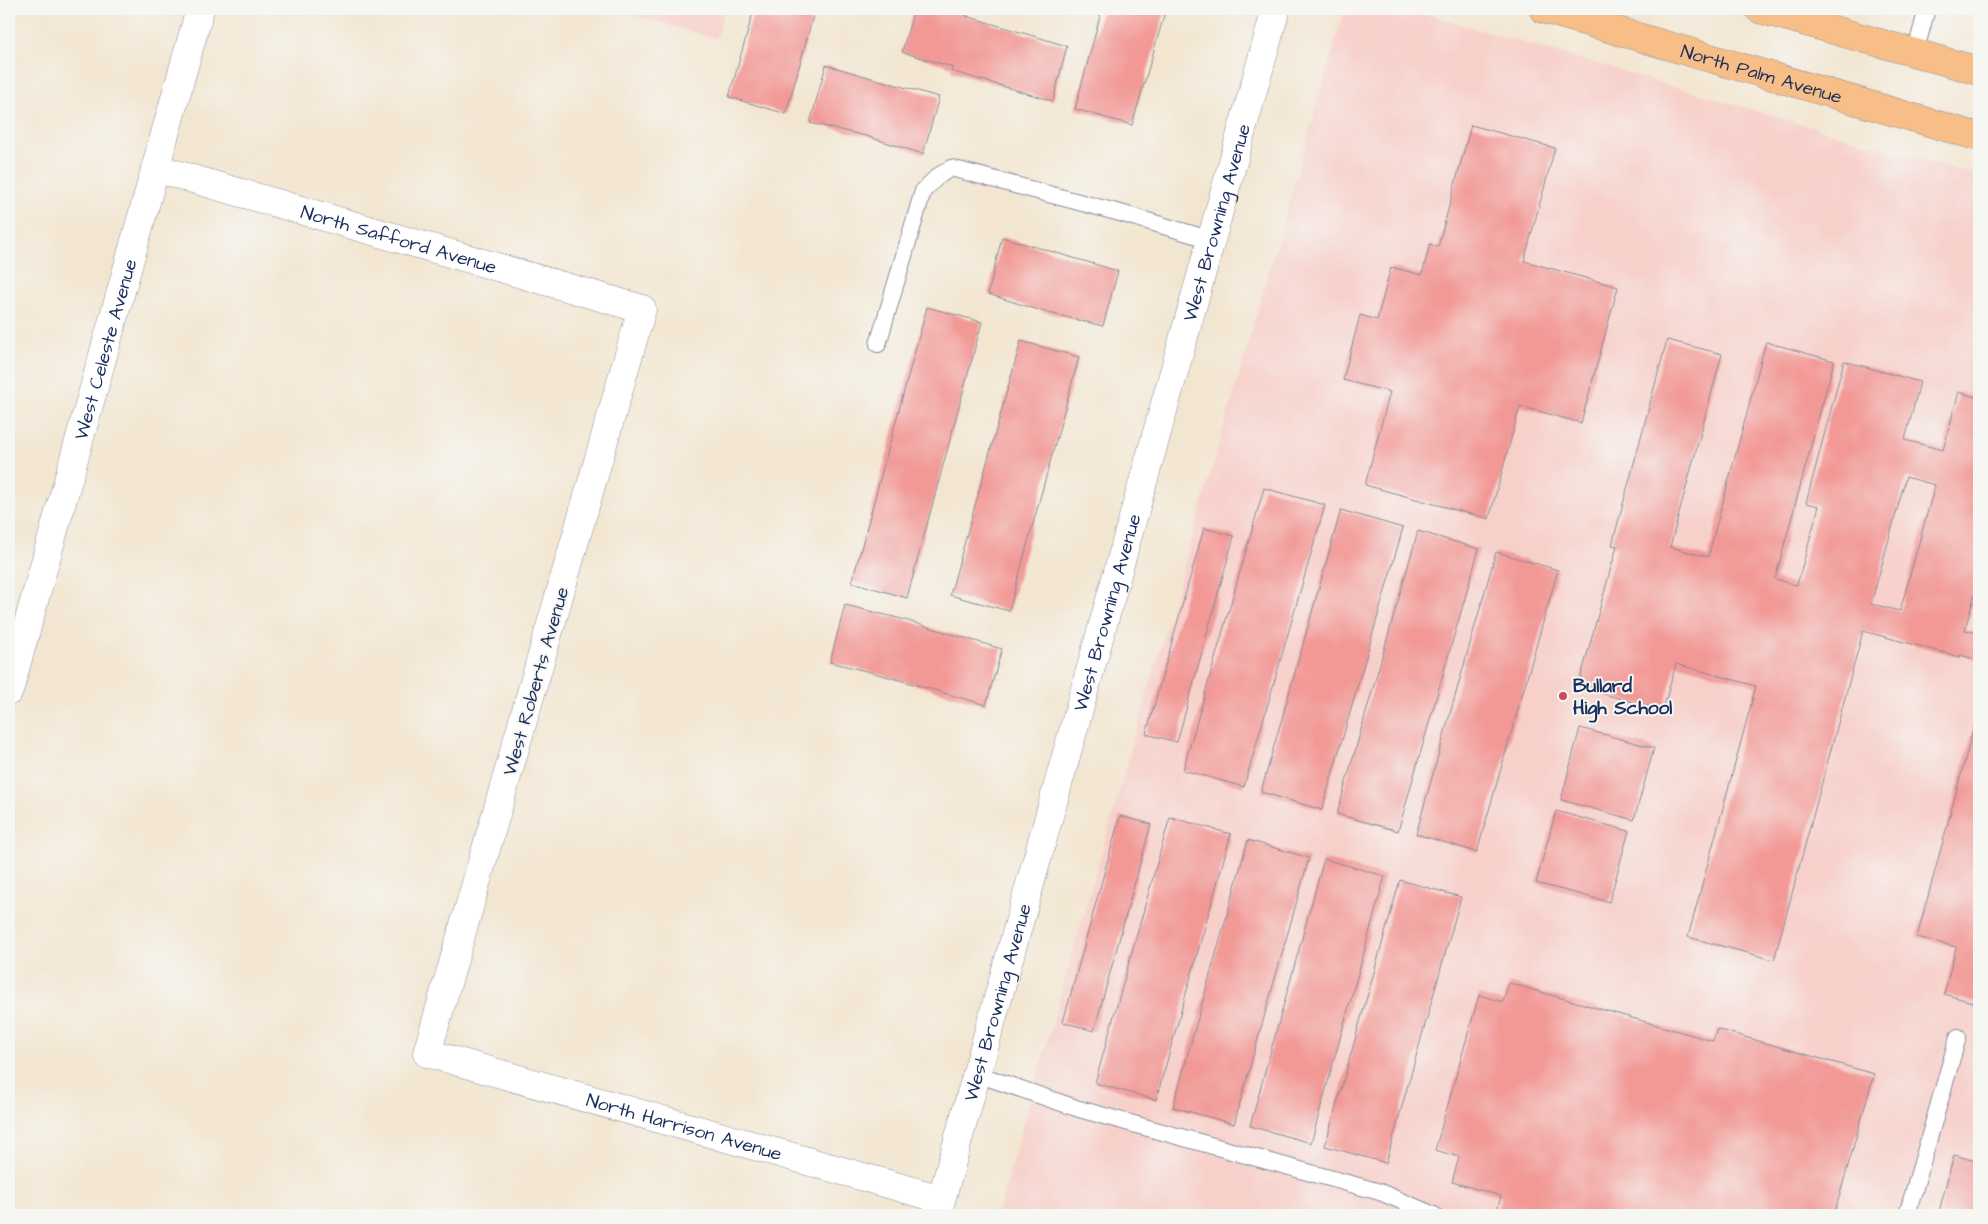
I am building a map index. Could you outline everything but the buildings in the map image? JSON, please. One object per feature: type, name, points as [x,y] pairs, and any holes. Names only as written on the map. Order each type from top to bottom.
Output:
[{"type":"main road","name":"North Palm Avenue","points":[[1543,9],[1979,138]]},
{"type":"main road","points":[[1759,9],[1979,71]]},
{"type":"street","name":"West Celeste Avenue","points":[[9,690],[200,9]]},
{"type":"street","name":"West Browning Avenue","points":[[939,1207],[1276,9]]},
{"type":"street","name":"North Safford Avenue","points":[[155,168],[642,309]]},
{"type":"street","name":"West Roberts Avenue","points":[[427,1053],[642,309]]},
{"type":"street","name":"North Harrison Avenue","points":[[427,1053],[939,1207]]},
{"type":"lane","points":[[1915,53],[1927,9]]},
{"type":"lane","points":[[878,344],[923,191],[937,177],[951,168],[1120,213],[1212,240]]},
{"type":"lane","points":[[1907,1215],[1958,1037]]},
{"type":"lane","points":[[977,1074],[1080,1109],[1380,1192],[1434,1215]]},
{"type":"shaded area","points":[[612,9],[725,9],[716,39]]},
{"type":"shaded area","name":"Bullard High School","points":[[1354,9],[1409,9],[1979,176],[1979,1215],[997,1215],[1343,14]]},
{"type":"place","name":"Bullard High School","points":[[1563,696]]}]
